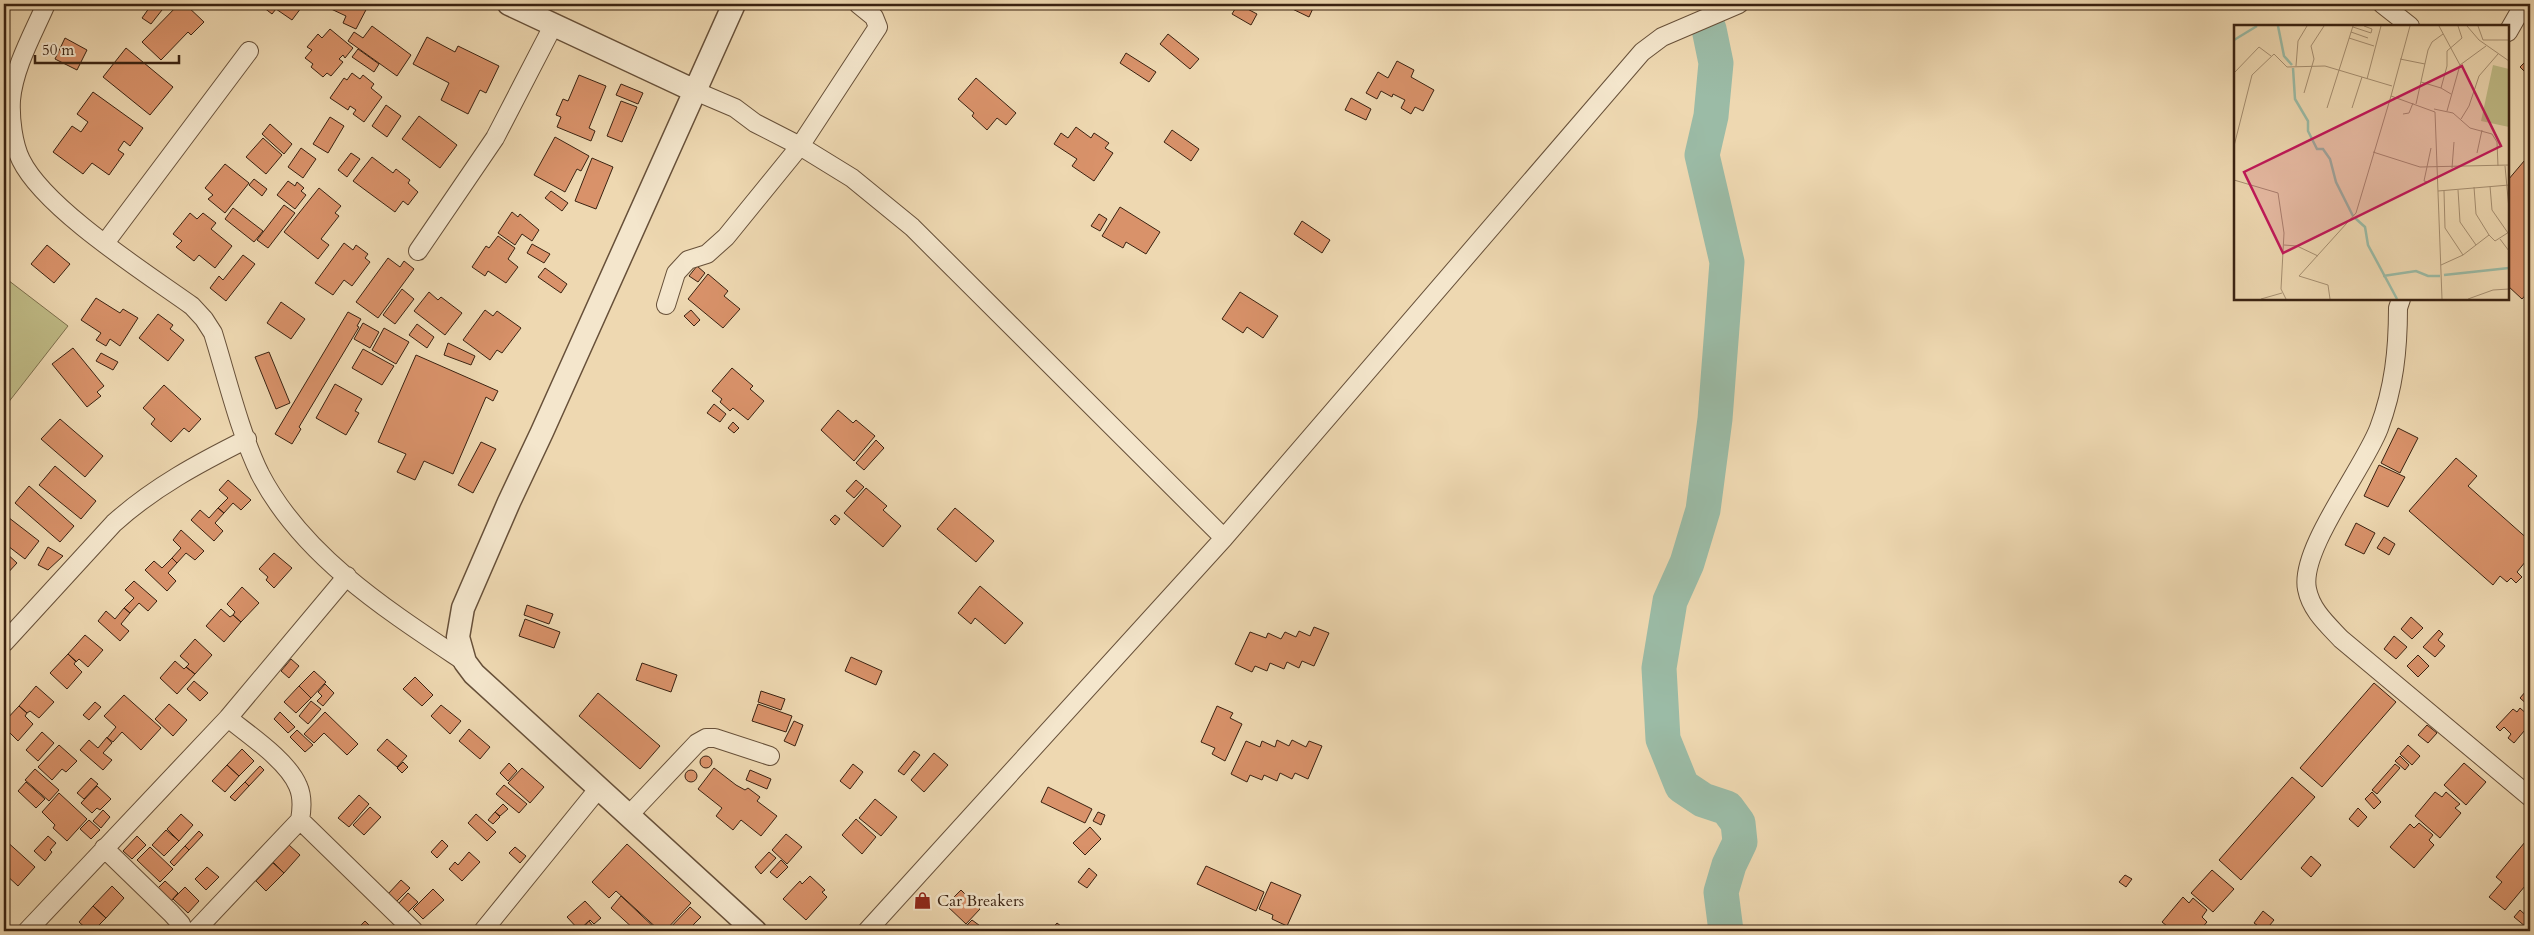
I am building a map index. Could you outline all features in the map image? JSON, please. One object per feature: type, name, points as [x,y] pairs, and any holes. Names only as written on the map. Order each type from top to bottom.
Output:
[{"type":"street","points":[[46,4],[20,64],[11,100],[13,132],[21,160],[40,187],[105,243],[192,306],[204,319],[213,333],[247,439],[260,473],[278,503],[302,534],[347,576],[407,623],[465,662],[487,687],[755,931]]},
{"type":"street","points":[[509,4],[735,108],[754,123],[800,146],[852,178],[912,227],[1224,538]]},
{"type":"street","points":[[465,662],[458,638],[463,608],[734,4]]},
{"type":"street","points":[[666,305],[676,273],[688,260],[707,254],[726,237],[800,146],[878,27],[874,17],[858,4]]},
{"type":"street","points":[[868,931],[1224,538],[1642,52],[1662,36],[1739,4]]},
{"type":"street","points":[[2382,4],[2409,25]]},
{"type":"street","points":[[2509,30],[2524,4]]},
{"type":"street","points":[[418,250],[495,138],[554,24]]},
{"type":"street","points":[[105,243],[249,51]]},
{"type":"street","points":[[2401,300],[2398,308],[2395,374],[2379,429],[2310,556],[2306,589],[2316,612],[2340,639],[2530,796]]},
{"type":"street","points":[[4,642],[114,523],[133,506],[189,468],[247,439]]},
{"type":"street","points":[[27,931],[228,718],[347,576]]},
{"type":"street","points":[[195,931],[300,820],[302,805],[299,786],[289,771],[228,718]]},
{"type":"street","points":[[629,815],[696,743],[706,738],[715,738],[770,756]]},
{"type":"street","points":[[483,931],[599,788]]},
{"type":"street","points":[[300,820],[414,931]]},
{"type":"street","points":[[104,848],[171,913],[181,924],[183,931]]},
{"type":"shaded area","points":[[4,277],[68,326],[4,408]]},
{"type":"building","points":[[152,4],[162,10],[151,24],[142,18]]},
{"type":"building","points":[[179,4],[185,4],[204,22],[191,35],[188,32],[161,60],[142,42]]},
{"type":"building","points":[[259,4],[304,4],[292,20],[276,9],[272,14]]},
{"type":"building","points":[[331,4],[369,4],[356,29],[343,23],[346,16],[329,8]]},
{"type":"building","points":[[1238,4],[1257,14],[1251,25],[1232,14]]},
{"type":"building","points":[[1282,4],[1315,4],[1309,17]]},
{"type":"building","points":[[372,26],[411,55],[397,76],[348,41],[354,32],[363,38]]},
{"type":"building","points":[[330,29],[353,48],[345,58],[343,55],[339,59],[343,62],[331,76],[327,73],[323,77],[311,67],[313,64],[305,58],[312,50],[307,47],[318,34],[322,38]]},
{"type":"building","points":[[1168,34],[1199,59],[1190,69],[1160,44]]},
{"type":"building","points":[[427,37],[455,52],[458,46],[499,66],[486,93],[480,90],[468,114],[441,100],[449,83],[413,64]]},
{"type":"building","points":[[65,38],[87,50],[77,70],[55,59]]},
{"type":"building","points":[[126,48],[173,87],[150,115],[103,77]]},
{"type":"building","points":[[358,49],[379,64],[374,72],[352,57]]},
{"type":"building","points":[[1126,53],[1156,72],[1149,82],[1120,63]]},
{"type":"building","points":[[2530,57],[2530,77],[2520,67]]},
{"type":"building","points":[[1397,61],[1414,70],[1411,77],[1434,90],[1423,111],[1415,107],[1411,114],[1401,108],[1405,100],[1393,94],[1392,97],[1381,91],[1377,99],[1366,93],[1378,72],[1388,78]]},
{"type":"building","points":[[352,73],[360,79],[363,75],[374,84],[371,88],[382,97],[364,122],[353,114],[356,110],[350,106],[348,110],[330,98],[344,78],[347,80]]},
{"type":"building","points":[[579,75],[606,86],[589,128],[595,131],[591,141],[557,127],[561,117],[556,115],[563,99],[568,101]]},
{"type":"building","points":[[976,78],[1016,113],[1006,125],[997,118],[987,130],[972,116],[974,113],[958,99]]},
{"type":"building","points":[[621,84],[643,93],[638,104],[616,95]]},
{"type":"building","points":[[93,92],[143,128],[130,146],[124,141],[118,150],[124,154],[109,175],[92,163],[83,174],[53,152],[72,126],[81,132],[88,122],[77,114]]},
{"type":"building","points":[[1351,98],[1371,109],[1366,120],[1345,110]]},
{"type":"building","points":[[621,101],[637,107],[622,142],[607,136]]},
{"type":"building","points":[[386,105],[401,116],[387,137],[372,126]]},
{"type":"building","points":[[419,116],[457,145],[440,168],[402,139]]},
{"type":"building","points":[[330,117],[344,126],[328,153],[313,144]]},
{"type":"building","points":[[270,124],[292,144],[284,154],[262,134]]},
{"type":"building","points":[[1076,127],[1091,138],[1094,133],[1109,143],[1105,148],[1113,153],[1094,181],[1072,166],[1077,159],[1054,144],[1061,133],[1068,138]]},
{"type":"building","points":[[1172,130],[1199,149],[1191,161],[1164,142]]},
{"type":"building","points":[[555,137],[589,156],[581,171],[577,169],[565,192],[534,175]]},
{"type":"building","points":[[263,138],[282,155],[266,174],[246,157]]},
{"type":"building","points":[[301,148],[316,159],[303,178],[288,167]]},
{"type":"building","points":[[351,153],[360,159],[347,177],[338,170]]},
{"type":"building","points":[[2530,154],[2530,290],[2522,299],[2509,287],[2509,179]]},
{"type":"building","points":[[372,157],[393,173],[396,169],[410,180],[408,183],[418,192],[408,205],[403,201],[395,212],[353,181]]},
{"type":"building","points":[[592,158],[613,167],[596,209],[575,201]]},
{"type":"building","points":[[225,164],[249,183],[225,213],[208,199],[213,195],[205,188]]},
{"type":"building","points":[[254,179],[267,189],[262,196],[249,185]]},
{"type":"building","points":[[288,181],[295,186],[297,182],[304,188],[301,191],[306,195],[295,209],[277,195]]},
{"type":"building","points":[[319,188],[341,206],[335,213],[339,216],[321,239],[329,245],[318,259],[284,232]]},
{"type":"building","points":[[551,191],[568,203],[562,211],[545,198]]},
{"type":"building","points":[[284,205],[295,213],[268,248],[257,240]]},
{"type":"building","points":[[1120,207],[1160,232],[1146,254],[1126,242],[1123,248],[1102,236]]},
{"type":"building","points":[[233,208],[263,231],[254,242],[225,219]]},
{"type":"building","points":[[512,212],[518,217],[520,214],[539,230],[532,241],[522,234],[515,245],[498,233]]},
{"type":"building","points":[[190,213],[197,219],[203,213],[216,223],[211,229],[232,246],[215,268],[199,255],[194,261],[176,247],[182,241],[173,234]]},
{"type":"building","points":[[1099,214],[1107,219],[1100,231],[1091,226]]},
{"type":"building","points":[[1302,221],[1330,240],[1322,253],[1294,234]]},
{"type":"building","points":[[498,236],[515,248],[508,259],[518,267],[506,283],[488,271],[485,276],[472,267],[486,246],[489,248]]},
{"type":"building","points":[[344,243],[353,250],[356,245],[368,254],[365,258],[370,262],[352,286],[344,280],[333,295],[315,283]]},
{"type":"building","points":[[532,244],[550,254],[544,263],[527,253]]},
{"type":"building","points":[[47,245],[70,264],[54,283],[31,264]]},
{"type":"building","points":[[243,255],[255,264],[226,301],[210,288],[219,276],[223,280]]},
{"type":"building","points":[[388,258],[400,267],[404,261],[414,269],[378,318],[356,302]]},
{"type":"building","points":[[697,266],[705,273],[698,282],[689,276]]},
{"type":"building","points":[[545,268],[567,284],[561,293],[538,277]]},
{"type":"building","points":[[708,274],[728,291],[724,296],[740,309],[723,328],[688,299]]},
{"type":"building","points":[[402,289],[414,299],[395,324],[383,315]]},
{"type":"building","points":[[429,292],[438,300],[441,297],[462,313],[445,335],[414,311]]},
{"type":"building","points":[[1240,292],[1278,316],[1263,338],[1247,327],[1243,333],[1222,319]]},
{"type":"building","points":[[2530,294],[2530,306],[2524,301]]},
{"type":"building","points":[[96,298],[120,313],[123,309],[138,318],[120,346],[110,339],[106,346],[96,340],[101,333],[81,320]]},
{"type":"building","points":[[281,302],[305,319],[291,339],[267,323]]},
{"type":"building","points":[[485,310],[493,316],[497,311],[521,328],[502,353],[497,350],[490,360],[463,340]]},
{"type":"building","points":[[691,310],[700,320],[694,326],[684,316]]},
{"type":"building","points":[[348,312],[361,319],[357,326],[359,327],[299,427],[301,429],[292,444],[275,434]]},
{"type":"building","points":[[158,314],[173,325],[170,329],[184,340],[168,361],[139,338]]},
{"type":"building","points":[[363,323],[379,332],[370,348],[354,339]]},
{"type":"building","points":[[417,324],[434,337],[427,348],[409,335]]},
{"type":"building","points":[[384,328],[409,342],[396,364],[372,350]]},
{"type":"building","points":[[448,343],[475,356],[471,365],[444,355]]},
{"type":"building","points":[[73,348],[104,386],[97,392],[101,396],[87,407],[52,364]]},
{"type":"building","points":[[363,349],[394,366],[382,385],[352,368]]},
{"type":"building","points":[[269,352],[290,403],[276,409],[255,357]]},
{"type":"building","points":[[101,353],[118,362],[113,370],[96,361]]},
{"type":"building","points":[[416,355],[498,391],[493,401],[486,397],[453,474],[424,461],[415,480],[397,472],[406,454],[378,442]]},
{"type":"building","points":[[732,368],[753,386],[750,389],[764,401],[748,420],[733,408],[730,411],[720,402],[722,399],[712,391]]},
{"type":"building","points":[[335,384],[362,399],[355,411],[359,413],[346,435],[316,418]]},
{"type":"building","points":[[164,385],[201,419],[189,432],[184,428],[171,442],[151,424],[155,419],[143,408]]},
{"type":"building","points":[[714,404],[726,414],[720,422],[707,413]]},
{"type":"building","points":[[838,410],[853,423],[856,420],[875,436],[854,461],[821,430]]},
{"type":"building","points":[[60,419],[103,456],[85,477],[41,439]]},
{"type":"building","points":[[733,422],[739,428],[734,433],[728,428]]},
{"type":"building","points":[[2398,428],[2418,438],[2400,473],[2381,463]]},
{"type":"building","points":[[876,440],[884,448],[864,470],[856,463]]},
{"type":"building","points":[[481,442],[496,449],[473,493],[458,485]]},
{"type":"building","points":[[2456,458],[2477,476],[2468,486],[2530,541],[2530,556],[2517,572],[2522,577],[2516,583],[2511,578],[2507,582],[2500,576],[2493,585],[2409,511]]},
{"type":"building","points":[[2379,465],[2405,477],[2388,507],[2364,496]]},
{"type":"building","points":[[55,466],[96,501],[81,519],[39,485]]},
{"type":"building","points":[[228,480],[251,500],[241,510],[233,503],[224,513],[218,508],[228,498],[219,490]]},
{"type":"building","points":[[856,480],[864,487],[854,498],[846,491]]},
{"type":"building","points":[[29,486],[74,526],[60,542],[15,503]]},
{"type":"building","points":[[866,488],[887,506],[883,510],[901,526],[883,547],[844,513]]},
{"type":"building","points":[[218,508],[224,513],[215,523],[223,531],[214,541],[191,520],[200,510],[209,518]]},
{"type":"building","points":[[955,508],[994,541],[976,562],[937,529]]},
{"type":"building","points":[[4,514],[39,541],[25,559],[4,543]]},
{"type":"building","points":[[835,515],[840,519],[835,525],[830,520]]},
{"type":"building","points":[[2356,523],[2375,533],[2364,554],[2345,545]]},
{"type":"building","points":[[181,530],[204,551],[195,560],[186,553],[177,563],[172,558],[181,548],[173,540]]},
{"type":"building","points":[[2384,537],[2395,544],[2389,555],[2377,548]]},
{"type":"building","points":[[48,547],[63,556],[48,570],[38,565]]},
{"type":"building","points":[[4,551],[17,563],[4,577]]},
{"type":"building","points":[[274,553],[292,568],[274,588],[266,580],[268,577],[259,569]]},
{"type":"building","points":[[172,558],[177,563],[168,573],[176,581],[167,591],[145,570],[154,561],[162,568]]},
{"type":"building","points":[[134,581],[157,601],[148,611],[139,603],[130,613],[124,608],[134,598],[125,590]]},
{"type":"building","points":[[980,586],[1023,623],[1005,644],[975,618],[971,624],[958,613]]},
{"type":"building","points":[[242,587],[259,603],[241,622],[233,615],[235,612],[227,604]]},
{"type":"building","points":[[527,605],[553,614],[549,624],[524,615]]},
{"type":"building","points":[[124,608],[130,613],[121,624],[129,631],[120,641],[98,621],[106,611],[115,619]]},
{"type":"building","points":[[221,609],[230,617],[233,615],[241,622],[224,642],[206,626]]},
{"type":"building","points":[[2411,617],[2423,628],[2412,639],[2401,629]]},
{"type":"building","points":[[525,619],[560,632],[554,648],[519,636]]},
{"type":"building","points":[[1314,627],[1329,633],[1314,666],[1302,661],[1299,668],[1287,662],[1284,669],[1270,663],[1267,671],[1255,666],[1252,672],[1235,664],[1250,632],[1266,638],[1268,633],[1281,639],[1285,632],[1296,637],[1299,631],[1310,636]]},
{"type":"building","points":[[2439,630],[2443,634],[2438,640],[2445,646],[2435,657],[2423,647]]},
{"type":"building","points":[[85,635],[103,650],[88,667],[79,659],[76,662],[68,654]]},
{"type":"building","points":[[2394,636],[2407,647],[2396,659],[2384,649]]},
{"type":"building","points":[[195,639],[212,655],[195,674],[186,667],[189,664],[180,656]]},
{"type":"building","points":[[68,654],[76,661],[74,664],[82,672],[67,689],[50,673]]},
{"type":"building","points":[[2418,655],[2429,666],[2418,677],[2407,666]]},
{"type":"building","points":[[851,657],[882,671],[876,685],[845,671]]},
{"type":"building","points":[[291,659],[299,666],[289,678],[281,671]]},
{"type":"building","points":[[175,661],[184,669],[186,667],[195,674],[177,694],[160,678]]},
{"type":"building","points":[[642,663],[677,675],[671,692],[636,680]]},
{"type":"building","points":[[314,671],[326,682],[311,698],[299,686]]},
{"type":"building","points":[[415,677],[433,695],[422,706],[403,689]]},
{"type":"building","points":[[194,681],[208,693],[200,701],[187,689]]},
{"type":"building","points":[[2374,683],[2396,702],[2322,787],[2300,768]]},
{"type":"building","points":[[325,684],[334,693],[323,706],[317,701],[322,696],[318,692]]},
{"type":"building","points":[[36,686],[54,702],[39,718],[30,711],[27,713],[19,706]]},
{"type":"building","points":[[299,686],[311,698],[296,713],[284,702]]},
{"type":"building","points":[[761,691],[785,699],[781,710],[758,702]]},
{"type":"building","points":[[2526,691],[2530,695],[2529,706],[2520,698]]},
{"type":"building","points":[[598,693],[660,746],[640,769],[579,716]]},
{"type":"building","points":[[124,695],[161,728],[141,750],[122,732],[113,742],[107,738],[116,727],[104,716]]},
{"type":"building","points":[[311,701],[321,709],[308,724],[299,716]]},
{"type":"building","points":[[95,702],[101,707],[89,720],[83,715]]},
{"type":"building","points":[[169,704],[187,720],[173,736],[155,719]]},
{"type":"building","points":[[758,704],[792,716],[786,732],[752,721]]},
{"type":"building","points":[[441,705],[461,721],[450,734],[431,716]]},
{"type":"building","points":[[19,706],[27,713],[25,716],[33,724],[18,741],[4,727],[4,722]]},
{"type":"building","points":[[1217,706],[1233,713],[1230,718],[1242,724],[1225,761],[1212,754],[1215,748],[1201,742]]},
{"type":"building","points":[[2520,708],[2528,715],[2526,718],[2530,724],[2514,743],[2508,738],[2511,734],[2504,727],[2500,731],[2496,727],[2513,709],[2517,712]]},
{"type":"building","points":[[280,712],[295,727],[288,733],[274,719]]},
{"type":"building","points":[[325,712],[358,744],[347,755],[324,733],[314,743],[304,734]]},
{"type":"building","points":[[794,721],[803,725],[795,746],[784,741]]},
{"type":"building","points":[[2427,725],[2437,733],[2428,743],[2418,735]]},
{"type":"building","points":[[469,729],[490,747],[480,759],[459,741]]},
{"type":"building","points":[[297,730],[313,745],[305,752],[290,737]]},
{"type":"building","points":[[42,732],[54,743],[38,761],[26,750]]},
{"type":"building","points":[[107,737],[112,743],[103,753],[112,760],[103,770],[80,750],[89,740],[98,748]]},
{"type":"building","points":[[387,739],[407,756],[397,767],[377,750]]},
{"type":"building","points":[[1277,740],[1289,746],[1292,740],[1306,747],[1309,741],[1322,746],[1308,779],[1295,773],[1292,779],[1280,773],[1277,781],[1264,775],[1262,780],[1250,775],[1247,782],[1231,774],[1246,741],[1260,747],[1262,741],[1275,747]]},
{"type":"building","points":[[59,745],[77,761],[66,772],[62,769],[52,780],[38,767]]},
{"type":"building","points":[[2408,745],[2420,756],[2412,765],[2400,754]]},
{"type":"building","points":[[242,749],[254,761],[239,776],[227,765]]},
{"type":"building","points":[[914,751],[920,755],[904,775],[898,771]]},
{"type":"building","points":[[934,753],[948,765],[924,792],[911,780]]},
{"type":"building","points":[[708,756],[711,757],[711,767],[704,768],[701,767],[700,760],[701,757]]},
{"type":"building","points":[[2400,756],[2409,765],[2405,770],[2395,761]]},
{"type":"building","points":[[403,762],[408,767],[402,773],[397,768]]},
{"type":"building","points":[[509,763],[517,771],[508,781],[500,773]]},
{"type":"building","points":[[2464,763],[2486,782],[2466,805],[2444,785]]},
{"type":"building","points":[[853,764],[863,772],[850,789],[840,781]]},
{"type":"building","points":[[2395,764],[2400,768],[2377,794],[2372,790]]},
{"type":"building","points":[[227,765],[239,776],[225,792],[212,781]]},
{"type":"building","points":[[260,766],[264,770],[249,786],[245,782]]},
{"type":"building","points":[[522,768],[544,787],[530,803],[508,783]]},
{"type":"building","points":[[714,768],[736,785],[745,790],[748,788],[760,797],[757,801],[777,816],[761,836],[741,820],[733,830],[716,816],[722,808],[698,789]]},
{"type":"building","points":[[35,769],[59,790],[49,801],[25,780]]},
{"type":"building","points":[[693,770],[696,771],[696,781],[689,782],[686,781],[685,774],[686,771]]},
{"type":"building","points":[[750,770],[771,779],[767,789],[746,780]]},
{"type":"building","points":[[2292,777],[2315,797],[2241,880],[2219,860]]},
{"type":"building","points":[[91,778],[98,784],[84,799],[77,793]]},
{"type":"building","points":[[26,782],[45,799],[36,808],[18,791]]},
{"type":"building","points":[[245,782],[249,786],[235,801],[230,797]]},
{"type":"building","points":[[504,785],[527,804],[519,813],[496,794]]},
{"type":"building","points":[[97,786],[111,799],[100,810],[97,808],[92,813],[81,803]]},
{"type":"building","points":[[1048,787],[1092,809],[1085,823],[1041,802]]},
{"type":"building","points":[[2372,792],[2381,802],[2374,809],[2365,799]]},
{"type":"building","points":[[2435,792],[2442,797],[2446,792],[2460,804],[2455,808],[2461,813],[2440,838],[2415,816]]},
{"type":"building","points":[[59,793],[87,819],[67,841],[53,828],[55,825],[42,812]]},
{"type":"building","points":[[359,795],[369,804],[349,827],[338,818]]},
{"type":"building","points":[[875,799],[897,817],[881,836],[859,818]]},
{"type":"building","points":[[503,804],[508,809],[500,816],[495,812]]},
{"type":"building","points":[[370,807],[381,817],[364,835],[353,825]]},
{"type":"building","points":[[2358,808],[2367,817],[2358,827],[2349,819]]},
{"type":"building","points":[[103,810],[110,817],[101,828],[93,821]]},
{"type":"building","points":[[495,812],[500,817],[493,824],[488,820]]},
{"type":"building","points":[[1098,812],[1105,815],[1101,825],[1093,821]]},
{"type":"building","points":[[181,814],[193,825],[179,841],[167,829]]},
{"type":"building","points":[[476,814],[496,832],[487,841],[468,823]]},
{"type":"building","points":[[856,819],[876,837],[862,854],[842,835]]},
{"type":"building","points":[[89,820],[100,830],[91,839],[80,829]]},
{"type":"building","points":[[2419,823],[2433,835],[2429,840],[2434,845],[2414,868],[2390,847],[2410,824],[2414,828]]},
{"type":"building","points":[[1090,827],[1101,839],[1085,855],[1073,843]]},
{"type":"building","points":[[166,830],[179,841],[164,856],[152,845]]},
{"type":"building","points":[[199,831],[203,835],[189,850],[185,846]]},
{"type":"building","points":[[786,834],[802,847],[787,864],[772,850]]},
{"type":"building","points":[[48,836],[56,843],[45,861],[34,851]]},
{"type":"building","points":[[137,836],[146,845],[132,859],[123,851]]},
{"type":"building","points":[[2530,836],[2530,880],[2505,910],[2489,897],[2502,882],[2496,877]]},
{"type":"building","points":[[4,839],[35,867],[18,886],[4,873]]},
{"type":"building","points":[[442,840],[448,846],[437,858],[431,852]]},
{"type":"building","points":[[627,844],[691,903],[665,931],[660,931],[616,891],[609,898],[592,882]]},
{"type":"building","points":[[289,845],[300,855],[284,873],[273,862]]},
{"type":"building","points":[[185,846],[189,850],[174,866],[170,862]]},
{"type":"building","points":[[150,847],[173,869],[160,882],[137,860]]},
{"type":"building","points":[[515,847],[526,856],[520,863],[509,853]]},
{"type":"building","points":[[469,852],[480,862],[462,881],[449,869],[455,862],[458,865]]},
{"type":"building","points":[[769,852],[776,858],[761,874],[755,867]]},
{"type":"building","points":[[2311,856],[2321,865],[2311,877],[2301,868]]},
{"type":"building","points":[[781,860],[788,867],[777,878],[770,872]]},
{"type":"building","points":[[273,863],[284,873],[266,891],[256,881]]},
{"type":"building","points":[[1206,866],[1264,892],[1256,911],[1197,884]]},
{"type":"building","points":[[207,867],[219,877],[206,890],[195,879]]},
{"type":"building","points":[[1089,868],[1097,875],[1087,888],[1078,882]]},
{"type":"building","points":[[2212,870],[2234,889],[2213,912],[2191,893]]},
{"type":"building","points":[[2125,875],[2132,879],[2126,887],[2119,882]]},
{"type":"building","points":[[810,876],[825,890],[822,892],[827,897],[806,920],[783,899],[800,881],[802,884]]},
{"type":"building","points":[[401,880],[410,888],[396,902],[388,894]]},
{"type":"building","points":[[165,881],[178,893],[171,901],[158,888]]},
{"type":"building","points":[[1271,882],[1301,895],[1287,926],[1272,919],[1273,915],[1259,909]]},
{"type":"building","points":[[112,886],[124,898],[106,918],[93,906]]},
{"type":"building","points":[[185,887],[199,901],[188,913],[173,899]]},
{"type":"building","points":[[433,889],[444,900],[423,919],[413,909]]},
{"type":"building","points":[[961,890],[980,909],[966,924],[946,905]]},
{"type":"building","points":[[408,893],[418,902],[408,912],[399,903]]},
{"type":"building","points":[[621,896],[658,931],[636,931],[611,908]]},
{"type":"building","points":[[2183,897],[2189,903],[2193,898],[2207,910],[2202,917],[2207,922],[2199,931],[2173,931],[2162,922]]},
{"type":"building","points":[[585,901],[601,918],[594,924],[590,920],[579,930],[567,917]]},
{"type":"building","points":[[93,906],[106,918],[93,931],[89,931],[79,922]]},
{"type":"building","points":[[690,907],[701,917],[687,931],[667,931]]},
{"type":"building","points":[[2520,910],[2530,919],[2526,927],[2514,917]]},
{"type":"building","points":[[2263,911],[2274,920],[2265,931],[2254,923]]},
{"type":"building","points":[[972,920],[987,931],[972,931],[966,926]]},
{"type":"building","points":[[365,921],[373,929],[371,931],[355,931]]},
{"type":"building","points":[[589,921],[593,926],[587,931],[580,931]]},
{"type":"building","points":[[1057,923],[1066,930],[1050,931]]},
{"type":"waterway","points":[[1709,29],[1716,63],[1711,116],[1702,155],[1727,262],[1715,419],[1703,510],[1687,563],[1670,601],[1659,668],[1663,739],[1682,786],[1703,800],[1727,808],[1738,823],[1740,842],[1729,865],[1721,892],[1726,931]]},
{"type":"place","name":"Car Breakers","points":[[923,901]]}]
